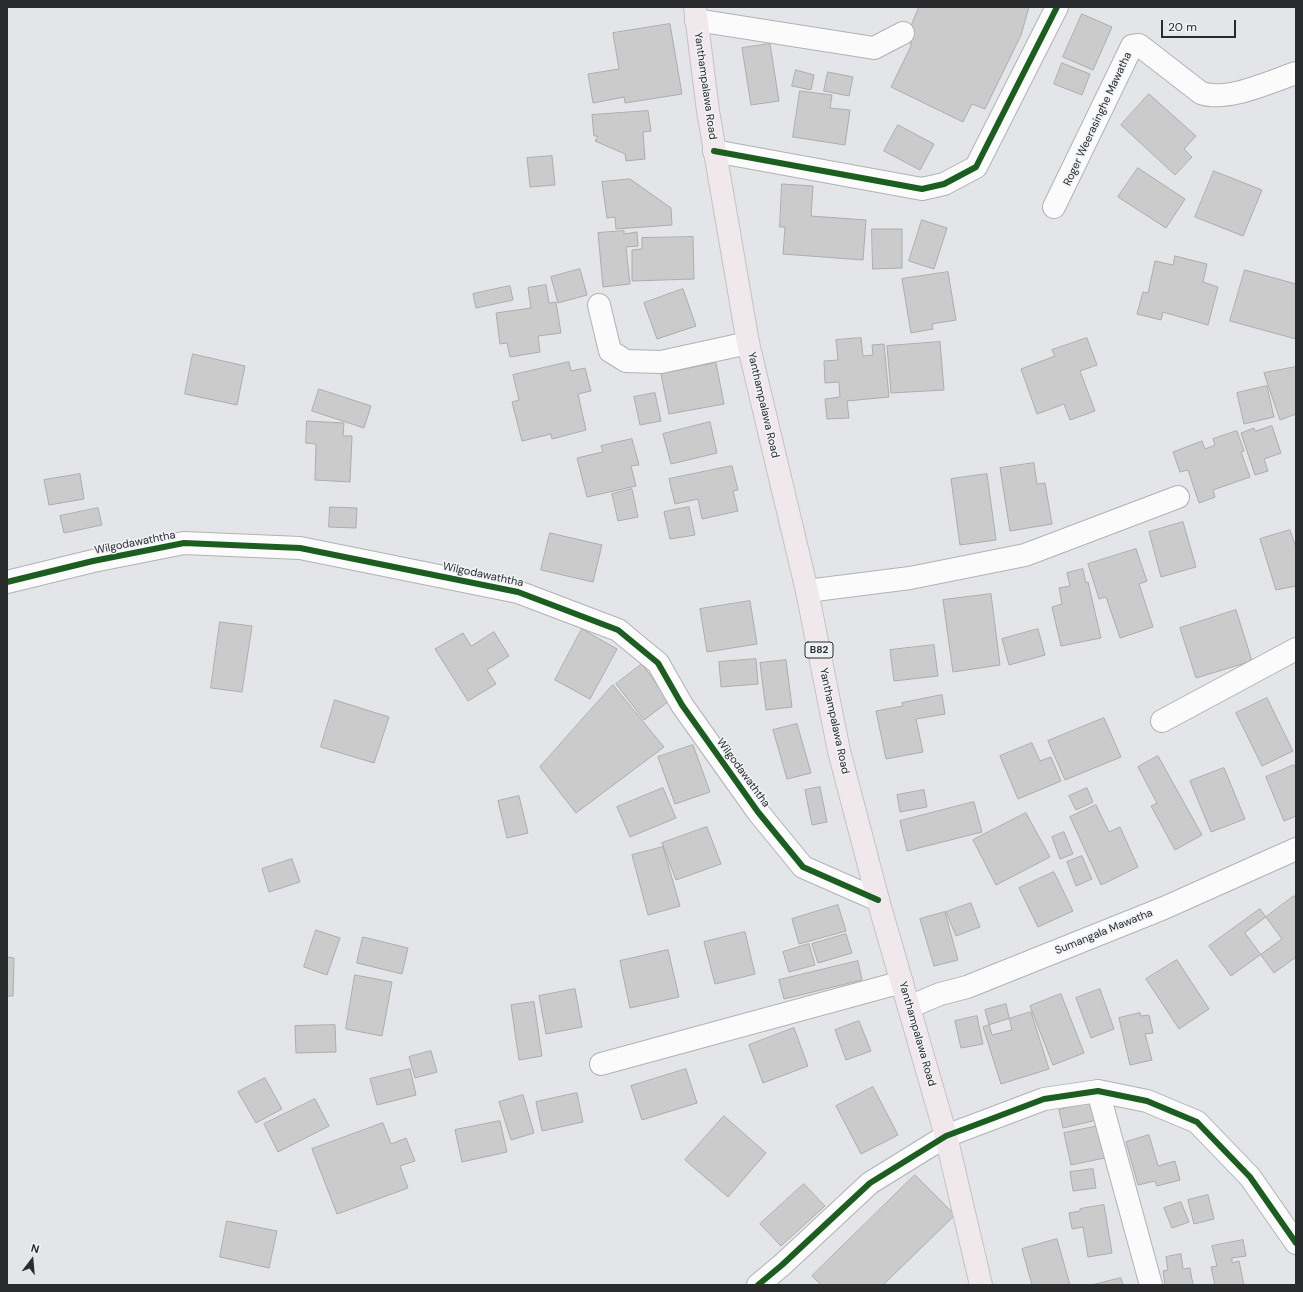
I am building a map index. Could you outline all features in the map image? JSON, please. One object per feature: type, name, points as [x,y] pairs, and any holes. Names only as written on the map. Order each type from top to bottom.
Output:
[{"type":"main road","name":"Yanthampalawa Road","points":[[695,13],[714,151],[748,344],[807,591],[839,751],[878,900],[946,1136],[981,1285]]},
{"type":"street","points":[[714,151],[922,189],[944,184],[976,167],[1057,7]]},
{"type":"street","points":[[695,13],[874,48],[903,33]]},
{"type":"street","name":"Roger Weerasinghe Mawatha","points":[[1054,207],[1132,46],[1139,45],[1201,93],[1211,97],[1227,96],[1296,73]]},
{"type":"street","points":[[599,305],[610,351],[626,361],[661,362],[748,344]]},
{"type":"street","points":[[807,591],[910,578],[1025,555],[1178,497]]},
{"type":"street","name":"Wilgodawaththa","points":[[7,582],[184,543],[300,548],[518,592],[618,630],[658,663],[682,704],[754,805],[803,867],[878,900]]},
{"type":"street","points":[[1162,721],[1296,649]]},
{"type":"street","name":"Sumangala Mawatha","points":[[909,1006],[940,994],[967,987],[1164,908],[1295,852]]},
{"type":"street","points":[[600,1064],[902,982]]},
{"type":"street","points":[[1098,1091],[1151,1285]]},
{"type":"street","points":[[758,1285],[782,1265],[870,1183],[946,1136],[1044,1099],[1098,1091],[1147,1101],[1197,1122],[1250,1177],[1295,1239]]},
{"type":"building","points":[[919,7],[1029,7],[1021,35],[985,109],[972,104],[963,122],[891,87],[911,46],[910,29]]},
{"type":"building","points":[[1082,14],[1112,27],[1093,70],[1063,57]]},
{"type":"building","points":[[670,24],[682,94],[625,103],[624,97],[593,103],[588,74],[619,69],[613,33]]},
{"type":"building","points":[[770,44],[779,101],[751,105],[742,48]]},
{"type":"building","points":[[1062,63],[1090,74],[1082,95],[1054,84]]},
{"type":"building","points":[[796,70],[814,75],[811,90],[792,86]]},
{"type":"building","points":[[828,72],[853,77],[849,96],[824,91]]},
{"type":"building","points":[[800,91],[832,95],[830,108],[850,110],[845,145],[793,137]]},
{"type":"building","points":[[1149,94],[1196,136],[1184,149],[1192,157],[1175,175],[1121,125]]},
{"type":"building","points":[[648,111],[651,131],[643,132],[645,159],[626,161],[625,154],[595,141],[598,136],[594,136],[592,115]]},
{"type":"building","points":[[898,125],[934,144],[920,170],[884,151]]},
{"type":"building","points":[[552,156],[555,185],[530,187],[527,158]]},
{"type":"building","points":[[1138,168],[1185,199],[1166,228],[1118,197]]},
{"type":"building","points":[[1214,171],[1262,190],[1243,236],[1195,217]]},
{"type":"building","points":[[630,179],[671,208],[672,225],[616,229],[615,217],[607,218],[602,182]]},
{"type":"building","points":[[782,184],[813,186],[811,216],[866,220],[863,260],[783,254],[785,227],[780,227]]},
{"type":"building","points":[[922,220],[947,228],[934,269],[909,261]]},
{"type":"building","points":[[872,229],[902,229],[902,268],[873,269]]},
{"type":"building","points":[[624,231],[624,234],[637,232],[638,246],[626,247],[630,284],[603,287],[598,233]]},
{"type":"building","points":[[693,237],[694,279],[632,281],[632,250],[642,249],[642,238]]},
{"type":"building","points":[[1175,256],[1207,264],[1203,282],[1218,287],[1208,325],[1163,312],[1161,320],[1137,314],[1143,292],[1148,293],[1155,261],[1173,265]]},
{"type":"building","points":[[580,269],[587,295],[558,303],[551,277]]},
{"type":"building","points":[[1245,270],[1296,284],[1296,339],[1230,321]]},
{"type":"building","points":[[948,272],[956,320],[932,324],[933,329],[911,333],[902,279]]},
{"type":"building","points":[[546,285],[549,303],[556,302],[561,333],[538,336],[540,352],[510,357],[507,343],[500,344],[496,313],[531,308],[528,288]]},
{"type":"building","points":[[510,286],[513,300],[476,308],[473,294]]},
{"type":"building","points":[[683,289],[696,326],[657,339],[644,303]]},
{"type":"building","points":[[861,338],[863,356],[873,355],[872,345],[884,344],[889,397],[847,401],[849,418],[827,419],[825,399],[840,397],[839,382],[825,383],[824,361],[838,360],[836,340]]},
{"type":"building","points":[[1087,338],[1097,365],[1080,371],[1095,411],[1070,420],[1064,404],[1037,414],[1021,369],[1055,356],[1052,350]]},
{"type":"building","points":[[940,342],[944,390],[891,393],[887,346]]},
{"type":"building","points":[[193,354],[245,366],[237,405],[185,394]]},
{"type":"building","points":[[569,362],[571,371],[585,368],[591,391],[578,394],[586,430],[552,439],[551,434],[522,441],[512,402],[519,400],[513,375]]},
{"type":"building","points":[[716,363],[724,404],[669,414],[661,374]]},
{"type":"building","points":[[1296,367],[1296,414],[1280,420],[1264,373]]},
{"type":"building","points":[[1267,386],[1274,417],[1244,424],[1237,393]]},
{"type":"building","points":[[319,389],[371,406],[364,428],[312,411]]},
{"type":"building","points":[[655,393],[661,421],[640,425],[634,397]]},
{"type":"building","points":[[307,421],[344,423],[343,436],[352,436],[350,482],[315,480],[316,444],[306,443]]},
{"type":"building","points":[[710,422],[717,453],[671,464],[663,434]]},
{"type":"building","points":[[1272,426],[1281,453],[1264,459],[1268,471],[1255,475],[1241,433],[1254,428],[1255,431]]},
{"type":"building","points":[[1237,431],[1244,451],[1241,452],[1250,477],[1213,490],[1215,497],[1199,503],[1188,470],[1180,472],[1173,452],[1202,441],[1205,449],[1215,445],[1213,439]]},
{"type":"building","points":[[632,439],[639,465],[631,466],[636,486],[587,497],[577,458],[603,452],[601,446]]},
{"type":"building","points":[[1034,463],[1037,484],[1045,483],[1052,524],[1010,531],[1000,468]]},
{"type":"building","points":[[732,466],[738,490],[733,491],[738,511],[702,519],[698,499],[675,504],[669,479]]},
{"type":"building","points":[[80,474],[84,499],[49,505],[44,480]]},
{"type":"building","points":[[987,474],[996,540],[960,545],[951,479]]},
{"type":"building","points":[[632,489],[638,517],[618,521],[612,494]]},
{"type":"building","points":[[330,507],[357,508],[356,528],[329,527]]},
{"type":"building","points":[[689,507],[695,535],[670,539],[664,512]]},
{"type":"building","points":[[98,508],[102,525],[64,533],[60,516]]},
{"type":"building","points":[[1183,522],[1196,567],[1161,577],[1149,532]]},
{"type":"building","points":[[1290,530],[1296,548],[1296,586],[1276,590],[1260,539]]},
{"type":"building","points":[[550,533],[602,545],[593,582],[541,570]]},
{"type":"building","points":[[1136,549],[1147,581],[1139,584],[1153,627],[1120,638],[1106,597],[1099,599],[1088,564]]},
{"type":"building","points":[[1083,569],[1086,583],[1088,582],[1101,638],[1061,646],[1052,607],[1062,604],[1059,588],[1070,586],[1067,573]]},
{"type":"building","points":[[991,594],[1000,665],[953,672],[943,600]]},
{"type":"building","points":[[750,601],[757,644],[707,652],[700,609]]},
{"type":"building","points":[[1236,610],[1252,661],[1196,678],[1180,628]]},
{"type":"building","points":[[220,622],[252,626],[242,692],[211,688]]},
{"type":"building","points":[[582,629],[617,649],[590,699],[555,680]]},
{"type":"building","points":[[1038,629],[1045,655],[1009,665],[1002,639]]},
{"type":"building","points":[[494,632],[509,656],[487,670],[496,684],[468,701],[435,649],[463,633],[471,646]]},
{"type":"building","points":[[934,645],[938,676],[894,681],[890,650]]},
{"type":"building","points":[[756,659],[758,684],[721,687],[719,662]]},
{"type":"building","points":[[786,660],[792,707],[766,710],[760,663]]},
{"type":"building","points":[[642,664],[669,701],[644,720],[616,684]]},
{"type":"building","points":[[613,685],[664,747],[576,813],[540,767]]},
{"type":"building","points":[[942,695],[945,714],[916,719],[923,752],[886,759],[876,711],[903,706],[902,703]]},
{"type":"building","points":[[1267,698],[1293,751],[1262,766],[1236,713]]},
{"type":"building","points":[[335,700],[389,717],[374,763],[321,747]]},
{"type":"building","points":[[1104,718],[1121,757],[1065,780],[1048,741]]},
{"type":"building","points":[[797,724],[811,773],[787,779],[773,730]]},
{"type":"building","points":[[1032,743],[1040,761],[1051,757],[1061,781],[1018,799],[1000,756]]},
{"type":"building","points":[[693,745],[710,792],[675,804],[658,757]]},
{"type":"building","points":[[1158,756],[1202,835],[1175,850],[1151,806],[1157,803],[1138,767]]},
{"type":"building","points":[[1294,765],[1296,769],[1296,816],[1284,821],[1266,777]]},
{"type":"building","points":[[1224,768],[1245,819],[1211,832],[1190,781]]},
{"type":"building","points":[[820,787],[827,822],[812,825],[805,790]]},
{"type":"building","points":[[663,788],[676,818],[630,837],[617,807]]},
{"type":"building","points":[[1087,788],[1093,802],[1076,810],[1069,796]]},
{"type":"building","points":[[924,790],[927,807],[900,812],[897,795]]},
{"type":"building","points":[[519,796],[528,833],[507,838],[498,801]]},
{"type":"building","points":[[974,802],[982,832],[907,851],[900,821]]},
{"type":"building","points":[[1096,805],[1109,832],[1120,827],[1138,867],[1101,885],[1070,817]]},
{"type":"building","points":[[1026,813],[1050,857],[996,885],[973,840]]},
{"type":"building","points":[[707,827],[721,864],[676,880],[662,843]]},
{"type":"building","points":[[1064,832],[1073,854],[1060,859],[1052,837]]},
{"type":"building","points":[[663,847],[680,906],[648,915],[632,855]]},
{"type":"building","points":[[1082,856],[1092,879],[1076,886],[1067,862]]},
{"type":"building","points":[[292,859],[300,882],[269,892],[262,869]]},
{"type":"building","points":[[1054,872],[1073,911],[1038,927],[1019,888]]},
{"type":"building","points":[[1294,896],[1296,899],[1296,957],[1274,973],[1245,933]]},
{"type":"building","points":[[971,903],[980,927],[956,936],[946,912]]},
{"type":"building","points":[[838,905],[846,931],[799,944],[792,919]]},
{"type":"building","points":[[1260,909],[1282,939],[1231,976],[1209,946]]},
{"type":"building","points":[[945,912],[958,960],[934,966],[920,919]]},
{"type":"building","points":[[316,930],[340,938],[327,975],[304,967]]},
{"type":"building","points":[[745,932],[755,974],[715,984],[704,942]]},
{"type":"building","points":[[846,934],[852,953],[818,963],[812,944]]},
{"type":"building","points":[[363,937],[408,948],[402,974],[357,963]]},
{"type":"building","points":[[809,944],[815,965],[789,972],[783,952]]},
{"type":"building","points":[[668,950],[679,997],[630,1008],[620,961]]},
{"type":"building","points":[[7,957],[14,958],[13,996],[7,996]]},
{"type":"building","points":[[1177,960],[1209,1009],[1179,1029],[1146,979]]},
{"type":"building","points":[[858,961],[862,980],[784,999],[779,980]]},
{"type":"building","points":[[355,975],[392,982],[382,1036],[346,1029]]},
{"type":"building","points":[[575,989],[582,1027],[546,1034],[539,996]]},
{"type":"building","points":[[1100,989],[1114,1029],[1091,1038],[1076,998]]},
{"type":"building","points":[[1061,994],[1084,1053],[1053,1065],[1030,1006]]},
{"type":"building","points":[[534,1002],[542,1056],[519,1060],[511,1005]]},
{"type":"building","points":[[1006,1004],[1012,1030],[992,1035],[985,1010]]},
{"type":"building","points":[[1031,1012],[1049,1069],[1001,1084],[983,1027]]},
{"type":"building","points":[[1140,1013],[1141,1016],[1149,1015],[1153,1033],[1145,1034],[1152,1060],[1130,1065],[1119,1018]]},
{"type":"building","points":[[977,1016],[983,1044],[961,1048],[955,1021]]},
{"type":"building","points":[[859,1021],[871,1051],[846,1060],[835,1030]]},
{"type":"building","points":[[335,1025],[336,1052],[296,1053],[295,1026]]},
{"type":"building","points":[[794,1028],[808,1066],[763,1083],[749,1045]]},
{"type":"building","points":[[431,1051],[437,1072],[415,1078],[409,1057]]},
{"type":"building","points":[[410,1069],[416,1095],[377,1105],[370,1079]]},
{"type":"building","points":[[686,1069],[697,1103],[642,1120],[631,1086]]},
{"type":"building","points":[[265,1078],[282,1109],[256,1123],[238,1092]]},
{"type":"building","points":[[873,1087],[898,1135],[861,1154],[836,1106]]},
{"type":"building","points":[[577,1093],[583,1122],[542,1131],[536,1102]]},
{"type":"building","points":[[523,1095],[534,1133],[511,1140],[499,1102]]},
{"type":"building","points":[[315,1099],[329,1126],[278,1152],[264,1124]]},
{"type":"building","points":[[1092,1102],[1097,1120],[1063,1128],[1059,1110]]},
{"type":"building","points":[[724,1116],[766,1153],[728,1197],[685,1160]]},
{"type":"building","points":[[500,1121],[507,1152],[462,1162],[455,1130]]},
{"type":"building","points":[[383,1123],[391,1144],[406,1138],[415,1161],[400,1166],[408,1188],[337,1214],[312,1149]]},
{"type":"building","points":[[1099,1126],[1105,1158],[1071,1165],[1064,1133]]},
{"type":"building","points":[[1149,1135],[1158,1166],[1175,1161],[1180,1180],[1157,1186],[1155,1181],[1138,1185],[1126,1142]]},
{"type":"building","points":[[1093,1169],[1096,1188],[1073,1191],[1070,1172]]},
{"type":"building","points":[[915,1175],[955,1215],[883,1285],[821,1285],[812,1276]]},
{"type":"building","points":[[804,1184],[825,1206],[781,1246],[760,1224]]},
{"type":"building","points":[[1208,1195],[1214,1219],[1194,1224],[1188,1200]]},
{"type":"building","points":[[1181,1202],[1189,1222],[1172,1228],[1164,1208]]},
{"type":"building","points":[[1104,1205],[1112,1253],[1088,1257],[1083,1227],[1072,1229],[1069,1213],[1080,1211],[1080,1209]]},
{"type":"building","points":[[227,1221],[277,1231],[269,1268],[220,1257]]},
{"type":"building","points":[[1057,1239],[1070,1285],[1032,1285],[1022,1249]]},
{"type":"building","points":[[1243,1240],[1246,1256],[1232,1258],[1232,1263],[1239,1261],[1244,1285],[1215,1285],[1211,1267],[1217,1266],[1212,1246]]},
{"type":"building","points":[[1181,1254],[1183,1269],[1190,1268],[1193,1285],[1165,1285],[1163,1271],[1168,1270],[1166,1257]]},
{"type":"building","points":[[1121,1278],[1123,1285],[1092,1285]]},
{"type":"cycle path","points":[[714,151],[922,189],[944,184],[976,167],[1057,7]]},
{"type":"cycle path","points":[[7,582],[93,561],[184,543],[300,548],[518,592],[618,630],[658,663],[682,705],[758,812],[803,867],[878,900]]},
{"type":"cycle path","points":[[758,1285],[782,1265],[870,1183],[946,1136],[1044,1099],[1098,1091],[1147,1101],[1197,1122],[1250,1177],[1296,1243]]}]
